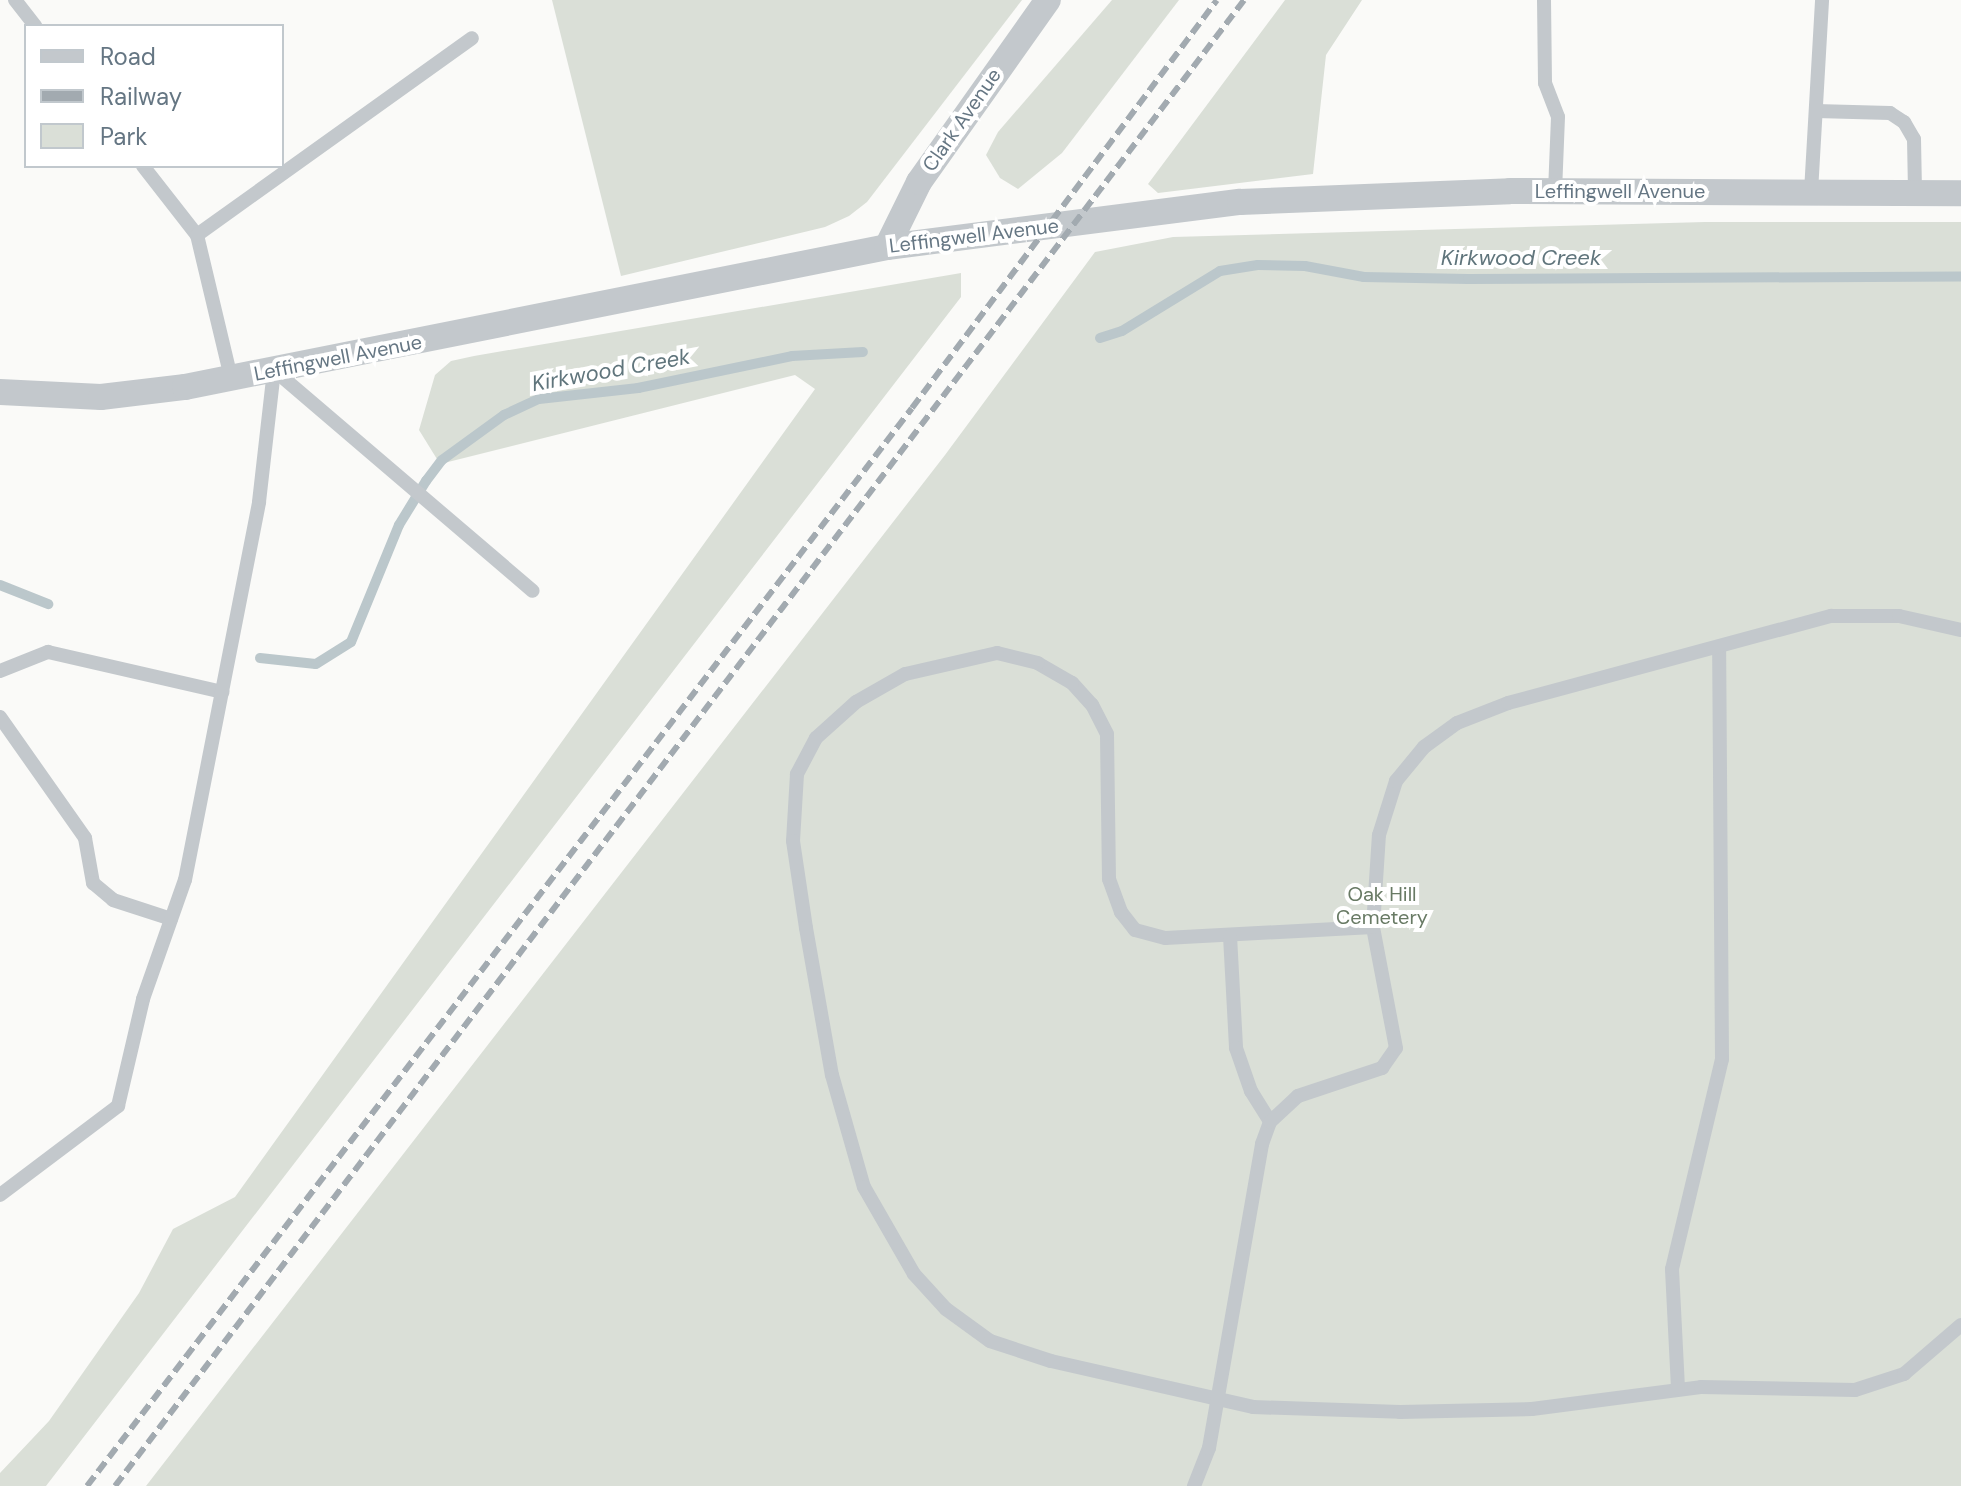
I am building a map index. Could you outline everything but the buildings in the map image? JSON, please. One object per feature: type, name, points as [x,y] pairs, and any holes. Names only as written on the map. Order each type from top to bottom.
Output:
[{"type":"street","name":"Clark Avenue","points":[[887,247],[919,182],[1048,0]]},
{"type":"street","name":"Leffingwell Avenue","points":[[0,392],[101,397],[231,378],[887,247],[1240,202],[1555,191],[1961,193]]},
{"type":"lane","points":[[15,0],[33,24]]},
{"type":"lane","points":[[1544,0],[1545,83],[1558,117],[1555,191]]},
{"type":"lane","points":[[1811,192],[1822,0]]},
{"type":"lane","points":[[197,235],[472,38]]},
{"type":"lane","points":[[1816,111],[1890,113],[1904,122],[1914,139],[1915,193]]},
{"type":"lane","points":[[145,168],[197,235],[231,378]]},
{"type":"lane","points":[[274,370],[533,591]]},
{"type":"lane","points":[[0,1195],[118,1106],[143,999],[185,880],[259,502],[274,370]]},
{"type":"lane","points":[[1194,1486],[1209,1448],[1262,1144],[1270,1122],[1298,1096],[1382,1068],[1396,1048],[1373,927],[1379,835],[1396,781],[1424,747],[1457,723],[1508,703],[1831,616],[1899,616],[1961,630]]},
{"type":"lane","points":[[1678,1388],[1672,1269],[1722,1059],[1719,647]]},
{"type":"lane","points":[[0,671],[48,652],[222,692]]},
{"type":"lane","points":[[1373,927],[1165,938],[1135,930],[1121,912],[1109,879],[1107,734],[1092,705],[1072,683],[1038,663],[997,653],[905,674],[856,702],[816,738],[797,774],[793,841],[832,1075],[864,1187],[914,1274],[946,1309],[990,1341],[1051,1361],[1218,1401],[1301,1410],[1517,1409],[1678,1388],[1855,1390],[1904,1374],[1961,1325]]},
{"type":"lane","points":[[0,717],[85,838],[93,883],[113,900],[171,919]]},
{"type":"lane","points":[[1230,936],[1236,1048],[1251,1091],[1270,1122]]},
{"type":"green space","points":[[552,0],[1022,0],[867,202],[849,216],[825,227],[621,276]]},
{"type":"green space","points":[[1112,0],[1179,0],[1062,153],[1018,189],[1000,178],[986,155],[998,132]]},
{"type":"green space","points":[[1285,0],[1362,0],[1326,55],[1313,174],[1158,193],[1148,184]]},
{"type":"green space","name":"Oak Hill Cemetery","points":[[1705,222],[1961,222],[1961,1486],[146,1486],[945,455],[1095,252],[1173,237]]},
{"type":"green space","points":[[961,273],[961,297],[46,1486],[0,1486],[0,1473],[49,1421],[139,1293],[173,1229],[235,1197],[815,389],[795,375],[440,464],[419,430],[435,375],[451,361],[474,356]]},
{"type":"waterway","name":"Kirkwood Creek","points":[[1100,338],[1122,331],[1220,271],[1258,265],[1305,266],[1364,277],[1468,279],[1961,276]]},
{"type":"waterway","name":"Kirkwood Creek","points":[[260,658],[316,664],[351,642],[399,525],[426,481],[442,460],[504,415],[539,399],[638,388],[792,356],[863,352]]},
{"type":"waterway","name":"Kirkwood Creek","points":[[0,585],[48,604]]},
{"type":"railway","points":[[87,1486],[912,408],[1217,0]]},
{"type":"railway","points":[[115,1486],[1244,0]]}]
